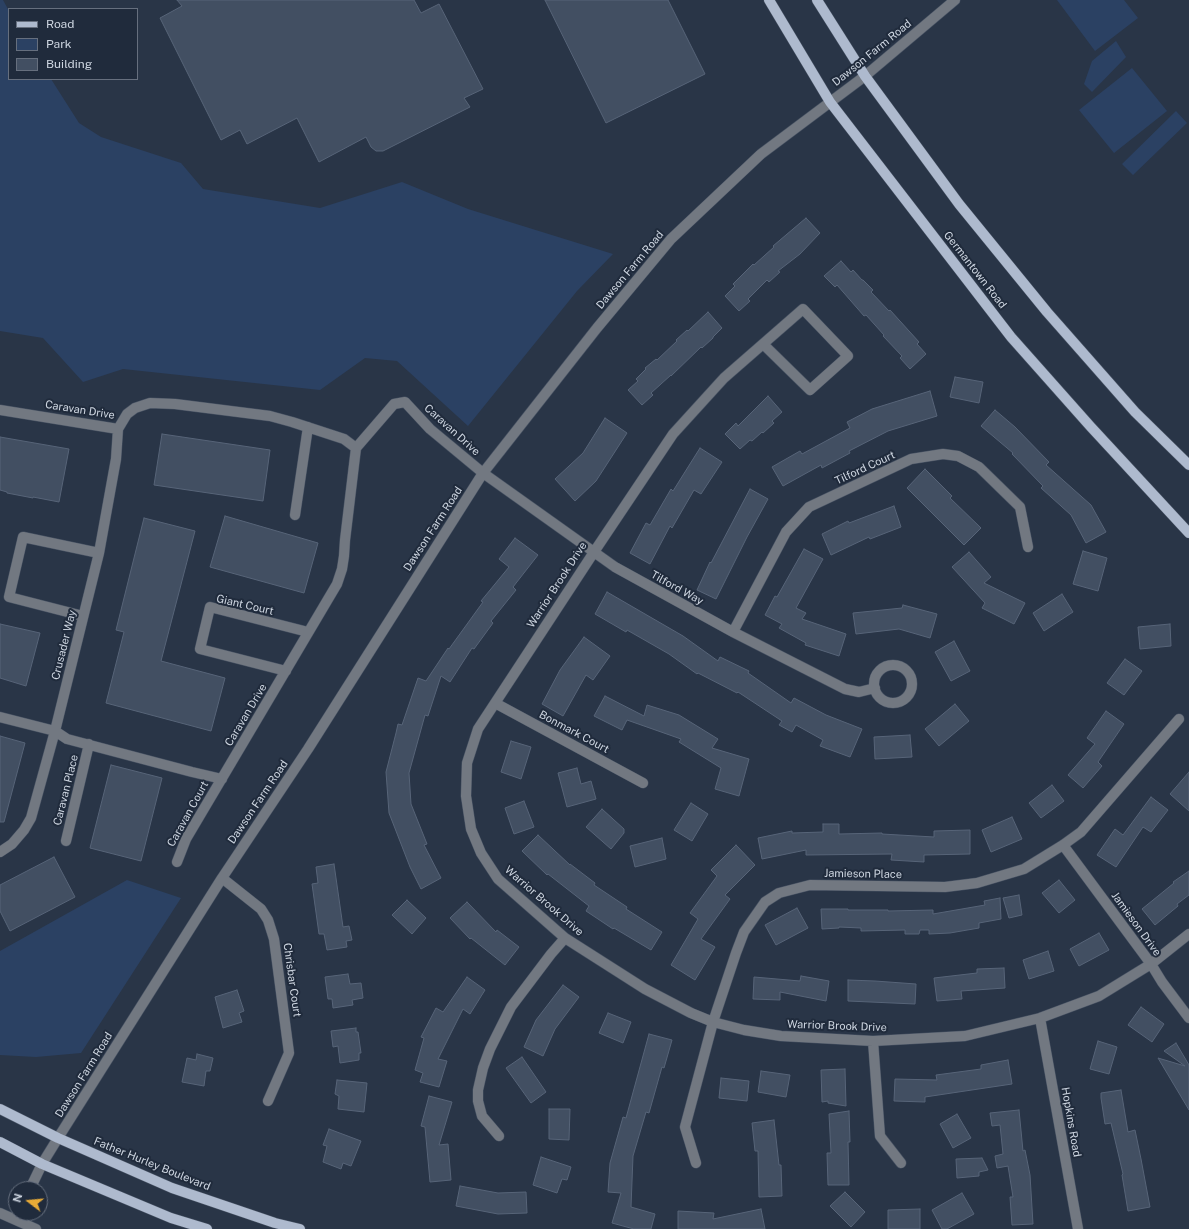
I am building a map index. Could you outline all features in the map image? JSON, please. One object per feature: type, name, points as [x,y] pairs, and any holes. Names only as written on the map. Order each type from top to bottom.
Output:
[{"type":"main road","name":"Germantown Road","points":[[769,0],[830,102],[1011,337],[1189,534]]},
{"type":"main road","points":[[817,0],[865,76],[959,204],[1047,312],[1135,412],[1189,465]]},
{"type":"main road","name":"Father Hurley Boulevard","points":[[0,1109],[58,1138],[172,1188],[275,1223],[300,1229]]},
{"type":"main road","points":[[0,1142],[42,1164],[171,1218],[207,1229]]},
{"type":"street","name":"Dawson Farm Road","points":[[34,1181],[42,1164],[58,1138],[222,878],[308,748],[483,473],[597,328],[671,239],[761,154],[865,76],[955,0]]},
{"type":"street","name":"Warrior Brook Drive","points":[[763,344],[810,390],[848,356],[803,309],[724,378],[673,434],[594,552],[478,729],[467,764],[466,796],[471,829],[481,853],[498,879],[565,938],[645,989],[691,1013],[713,1022],[744,1030],[781,1036],[873,1041],[965,1036],[1040,1018],[1099,996],[1151,964],[1189,934]]},
{"type":"street","name":"Caravan Drive","points":[[222,779],[337,584],[342,569],[356,448],[394,404],[405,402],[430,429],[483,473]]},
{"type":"street","name":"Caravan Drive","points":[[0,410],[118,429],[127,414],[135,408],[150,403],[175,404],[270,416],[344,439],[356,448]]},
{"type":"street","points":[[295,515],[308,427]]},
{"type":"street","name":"Crusader Way","points":[[0,852],[12,844],[24,830],[31,818],[55,731],[99,553],[116,459],[118,429]]},
{"type":"street","name":"Tilford Court","points":[[733,632],[786,532],[809,507],[911,459],[943,454],[958,456],[979,467],[1020,507],[1028,547]]},
{"type":"street","name":"Tilford Way","points":[[483,473],[615,567],[733,632],[845,689],[860,692],[875,688]]},
{"type":"street","points":[[83,616],[9,597],[23,537],[99,553]]},
{"type":"street","name":"Giant Court","points":[[286,671],[200,649],[210,607],[308,632]]},
{"type":"street","name":"Bonmark Court","points":[[494,703],[643,783]]},
{"type":"street","points":[[0,717],[55,731],[67,739],[222,779]]},
{"type":"street","name":"Jamieson Place","points":[[696,1163],[684,1127],[713,1022],[744,932],[765,902],[779,894],[810,885],[945,887],[977,883],[1024,869],[1081,832],[1179,719]]},
{"type":"street","name":"Caravan Place","points":[[66,842],[89,744]]},
{"type":"street","name":"Caravan Court","points":[[177,862],[186,839],[222,779]]},
{"type":"street","name":"Jamieson Drive","points":[[1063,845],[1189,1018]]},
{"type":"street","name":"Chrisbar Court","points":[[222,878],[261,909],[268,920],[274,939],[289,1053],[268,1101]]},
{"type":"street","points":[[498,1136],[482,1116],[478,1101],[478,1090],[483,1068],[490,1049],[511,1007],[565,938]]},
{"type":"street","name":"Hopkins Road","points":[[1040,1018],[1078,1229]]},
{"type":"street","points":[[873,1041],[880,1136],[901,1162]]},
{"type":"street","points":[[23,1221],[36,1229]]},
{"type":"green space","points":[[0,0],[3,0],[8,9],[8,80],[52,80],[79,123],[101,137],[181,163],[203,189],[320,208],[402,182],[468,209],[613,254],[577,291],[468,426],[397,361],[365,358],[320,390],[123,369],[83,382],[43,338],[0,331]]},
{"type":"green space","points":[[1057,0],[1124,0],[1138,18],[1095,51]]},
{"type":"green space","points":[[1116,41],[1126,57],[1092,92],[1084,84],[1092,61]]},
{"type":"green space","points":[[1132,68],[1167,111],[1114,153],[1079,110]]},
{"type":"green space","points":[[1176,111],[1187,123],[1133,175],[1122,164]]},
{"type":"green space","points":[[127,880],[181,898],[81,1053],[36,1057],[0,1055],[0,951]]},
{"type":"building","points":[[177,0],[414,0],[421,13],[439,4],[483,89],[464,98],[470,107],[383,151],[376,151],[371,147],[366,137],[319,162],[297,118],[247,144],[240,130],[221,140],[160,18],[182,6]]},
{"type":"building","points":[[545,0],[668,0],[705,74],[606,123]]},
{"type":"building","points":[[806,218],[820,233],[800,254],[778,271],[780,272],[769,282],[767,280],[748,299],[750,301],[739,311],[725,296],[735,286],[733,284],[753,264],[754,265],[774,247],[773,246]]},
{"type":"building","points":[[841,261],[851,272],[853,270],[873,290],[871,292],[889,311],[890,310],[919,342],[917,344],[926,354],[910,369],[900,358],[902,356],[866,315],[864,316],[837,285],[835,287],[824,276]]},
{"type":"building","points":[[708,312],[722,328],[713,338],[702,348],[701,347],[651,393],[653,395],[642,405],[628,390],[638,381],[636,379],[646,369],[645,368],[656,359],[657,360],[677,341],[676,340]]},
{"type":"building","points":[[955,377],[983,382],[979,403],[950,397]]},
{"type":"building","points":[[930,391],[937,416],[888,431],[849,451],[850,453],[822,468],[821,465],[783,486],[772,467],[800,451],[802,454],[850,428],[847,422],[872,409]]},
{"type":"building","points":[[768,396],[782,412],[772,421],[774,423],[763,433],[762,432],[752,441],[750,440],[740,449],[725,434],[736,423],[738,426]]},
{"type":"building","points":[[995,410],[1015,427],[1049,462],[1046,465],[1091,505],[1106,532],[1086,543],[1071,515],[1041,488],[1043,486],[1012,454],[1013,453],[981,426]]},
{"type":"building","points":[[605,418],[627,433],[596,481],[575,501],[555,479],[583,453]]},
{"type":"building","points":[[162,434],[270,450],[263,501],[154,485]]},
{"type":"building","points":[[0,437],[69,449],[59,502],[7,493],[0,490]]},
{"type":"building","points":[[700,448],[722,462],[701,494],[694,490],[672,528],[670,526],[650,564],[630,553],[646,523],[650,525],[671,489],[673,491]]},
{"type":"building","points":[[925,469],[952,496],[950,498],[981,528],[964,545],[907,488]]},
{"type":"building","points":[[750,489],[768,499],[716,599],[697,590],[710,562],[711,563]]},
{"type":"building","points":[[894,506],[901,527],[870,539],[869,537],[831,555],[822,534],[848,521],[849,523]]},
{"type":"building","points":[[225,516],[318,543],[304,593],[210,567]]},
{"type":"building","points":[[144,518],[195,531],[161,661],[225,678],[211,731],[106,703],[124,632],[116,630]]},
{"type":"building","points":[[515,538],[538,555],[513,587],[516,590],[491,621],[493,623],[474,649],[472,648],[450,682],[441,676],[428,716],[425,715],[409,773],[411,804],[427,844],[424,845],[441,878],[421,889],[410,867],[389,813],[386,772],[398,724],[402,725],[418,678],[426,681],[448,648],[449,649],[483,602],[481,601],[509,567],[499,559]]},
{"type":"building","points":[[804,549],[823,559],[796,608],[806,613],[802,619],[846,634],[839,656],[805,645],[806,643],[779,628],[782,624],[765,615]]},
{"type":"building","points":[[1083,551],[1107,558],[1098,591],[1073,584]]},
{"type":"building","points":[[969,552],[991,577],[984,583],[1025,603],[1014,624],[982,608],[985,603],[952,567]]},
{"type":"building","points":[[607,592],[683,636],[718,661],[720,657],[749,671],[748,673],[791,703],[794,698],[826,715],[862,729],[850,757],[820,746],[823,740],[796,725],[792,732],[779,725],[782,721],[738,692],[737,693],[698,673],[697,674],[669,654],[595,614]]},
{"type":"building","points":[[1062,594],[1073,612],[1044,631],[1033,613]]},
{"type":"building","points":[[903,605],[937,614],[930,638],[899,629],[856,634],[853,613],[902,608]]},
{"type":"building","points":[[0,624],[40,633],[26,686],[0,678]]},
{"type":"building","points":[[1170,624],[1171,646],[1140,649],[1138,627]]},
{"type":"building","points":[[584,637],[610,656],[593,680],[586,675],[563,716],[542,704],[560,670]]},
{"type":"building","points":[[954,641],[970,671],[951,681],[935,652]]},
{"type":"building","points":[[1125,659],[1142,671],[1124,695],[1107,683]]},
{"type":"building","points":[[605,696],[644,716],[647,705],[679,715],[718,739],[712,748],[749,759],[739,796],[715,789],[721,768],[679,742],[681,739],[627,720],[622,730],[594,716]]},
{"type":"building","points":[[955,704],[969,721],[939,746],[925,729]]},
{"type":"building","points":[[1106,711],[1124,724],[1098,762],[1102,766],[1083,788],[1068,775],[1095,744],[1087,738]]},
{"type":"building","points":[[910,735],[912,757],[875,759],[874,737]]},
{"type":"building","points":[[0,736],[25,743],[4,822],[0,822]]},
{"type":"building","points":[[511,741],[531,747],[521,779],[501,772]]},
{"type":"building","points":[[111,765],[162,778],[141,861],[90,848]]},
{"type":"building","points":[[577,768],[581,784],[591,781],[596,799],[567,807],[558,773]]},
{"type":"building","points":[[1189,772],[1189,811],[1170,794]]},
{"type":"building","points":[[1052,785],[1064,801],[1041,818],[1029,803]]},
{"type":"building","points":[[1151,797],[1168,810],[1151,832],[1143,827],[1116,867],[1097,855],[1115,829],[1123,835]]},
{"type":"building","points":[[524,801],[534,827],[514,834],[505,808]]},
{"type":"building","points":[[691,803],[708,814],[692,841],[674,830]]},
{"type":"building","points":[[602,809],[624,829],[624,833],[611,849],[586,827]]},
{"type":"building","points":[[1012,817],[1022,839],[991,852],[982,830]]},
{"type":"building","points":[[823,824],[839,824],[839,834],[882,833],[934,837],[934,831],[970,830],[970,854],[924,855],[924,862],[891,860],[892,854],[806,855],[806,850],[762,859],[758,838],[792,831],[792,833],[823,832]]},
{"type":"building","points":[[538,835],[570,865],[595,883],[594,885],[627,907],[626,909],[662,932],[651,950],[614,928],[613,929],[586,911],[589,906],[548,874],[547,875],[522,851]]},
{"type":"building","points":[[662,838],[666,859],[635,867],[630,846]]},
{"type":"building","points":[[736,845],[755,865],[725,895],[730,899],[701,939],[715,947],[695,980],[671,965],[698,919],[690,913],[717,876],[711,870]]},
{"type":"building","points":[[54,857],[75,897],[10,931],[0,911],[0,885]]},
{"type":"building","points":[[334,864],[343,927],[349,926],[352,940],[346,941],[347,947],[327,950],[324,934],[319,934],[312,884],[318,883],[316,867]]},
{"type":"building","points":[[1189,871],[1189,895],[1155,925],[1142,909],[1174,883],[1173,882]]},
{"type":"building","points":[[1059,880],[1075,900],[1059,913],[1042,893]]},
{"type":"building","points":[[1019,895],[1022,915],[1009,918],[1003,898]]},
{"type":"building","points":[[1000,898],[1001,919],[979,923],[979,928],[950,933],[929,934],[929,930],[920,930],[919,934],[905,934],[905,930],[861,931],[861,928],[839,927],[822,929],[821,909],[888,911],[933,910],[933,914],[985,905],[984,901]]},
{"type":"building","points":[[407,900],[426,918],[412,934],[392,915]]},
{"type":"building","points":[[467,902],[496,932],[497,930],[519,947],[505,965],[471,938],[470,939],[450,918]]},
{"type":"building","points":[[797,908],[808,928],[776,945],[765,925]]},
{"type":"building","points":[[1099,933],[1109,950],[1079,966],[1070,949]]},
{"type":"building","points":[[1048,951],[1054,971],[1029,979],[1023,960]]},
{"type":"building","points":[[1004,968],[1005,988],[961,991],[962,999],[937,1001],[934,978],[977,973],[977,969]]},
{"type":"building","points":[[348,974],[350,984],[361,983],[363,998],[352,1000],[353,1005],[333,1008],[332,999],[328,999],[325,977]]},
{"type":"building","points":[[801,976],[829,981],[826,1001],[780,992],[780,1000],[753,999],[754,977],[800,981]]},
{"type":"building","points":[[467,977],[485,990],[470,1014],[463,1009],[438,1059],[447,1061],[439,1087],[420,1082],[423,1073],[415,1070],[424,1038],[421,1037],[436,1008],[443,1012]]},
{"type":"building","points":[[848,980],[916,984],[915,1004],[848,1001]]},
{"type":"building","points":[[563,985],[579,997],[555,1029],[543,1056],[524,1047],[536,1020]]},
{"type":"building","points":[[237,990],[244,1011],[239,1013],[242,1022],[223,1028],[215,997]]},
{"type":"building","points":[[1141,1007],[1164,1024],[1152,1042],[1128,1025]]},
{"type":"building","points":[[608,1013],[631,1022],[623,1043],[599,1033]]},
{"type":"building","points":[[356,1028],[361,1053],[359,1053],[359,1060],[340,1063],[338,1046],[333,1047],[331,1031]]},
{"type":"building","points":[[649,1034],[672,1040],[664,1068],[662,1067],[649,1113],[646,1112],[633,1156],[631,1207],[655,1214],[651,1229],[634,1229],[612,1223],[621,1193],[608,1192],[610,1163],[623,1117],[626,1118]]},
{"type":"building","points":[[1098,1041],[1117,1047],[1109,1074],[1090,1069]]},
{"type":"building","points":[[1176,1043],[1189,1065],[1189,1110],[1158,1058],[1185,1066],[1164,1051]]},
{"type":"building","points":[[197,1054],[213,1058],[210,1071],[206,1071],[204,1086],[182,1082],[187,1058],[196,1060]]},
{"type":"building","points":[[522,1057],[546,1092],[531,1103],[506,1068]]},
{"type":"building","points":[[1008,1060],[1012,1084],[925,1097],[925,1102],[894,1101],[895,1079],[937,1080],[936,1075],[981,1069],[981,1065]]},
{"type":"building","points":[[845,1069],[846,1106],[828,1103],[828,1101],[822,1102],[821,1070]]},
{"type":"building","points":[[761,1071],[790,1075],[786,1097],[758,1092]]},
{"type":"building","points":[[721,1078],[749,1081],[747,1101],[719,1098]]},
{"type":"building","points":[[337,1080],[367,1083],[364,1112],[338,1109],[339,1096],[335,1094]]},
{"type":"building","points":[[1121,1090],[1128,1132],[1135,1130],[1150,1207],[1128,1211],[1123,1174],[1111,1123],[1105,1124],[1101,1098],[1101,1093]]},
{"type":"building","points":[[429,1096],[452,1102],[439,1145],[448,1144],[451,1180],[430,1182],[425,1127],[421,1126]]},
{"type":"building","points":[[549,1109],[570,1109],[569,1140],[549,1139]]},
{"type":"building","points":[[1019,1110],[1023,1151],[1025,1150],[1030,1175],[1033,1224],[1012,1225],[1010,1197],[1013,1197],[1008,1166],[997,1168],[995,1156],[1003,1154],[1000,1125],[992,1126],[990,1113]]},
{"type":"building","points":[[849,1111],[849,1185],[828,1185],[827,1153],[831,1153],[829,1114]]},
{"type":"building","points":[[957,1114],[971,1138],[953,1148],[940,1124]]},
{"type":"building","points":[[774,1120],[779,1165],[781,1165],[782,1196],[759,1197],[758,1151],[755,1151],[752,1123]]},
{"type":"building","points":[[329,1129],[361,1141],[351,1166],[343,1163],[341,1169],[323,1162],[327,1146],[323,1145]]},
{"type":"building","points":[[541,1157],[571,1167],[567,1180],[562,1179],[557,1193],[533,1185]]},
{"type":"building","points":[[982,1158],[988,1170],[979,1172],[979,1176],[957,1178],[956,1159]]},
{"type":"building","points":[[460,1186],[498,1193],[526,1192],[527,1213],[498,1214],[456,1206]]},
{"type":"building","points":[[845,1192],[865,1212],[851,1227],[830,1206]]},
{"type":"building","points":[[962,1193],[974,1214],[947,1229],[942,1229],[932,1210]]},
{"type":"building","points":[[761,1209],[765,1229],[678,1229],[678,1211],[714,1213],[713,1219]]},
{"type":"building","points":[[920,1209],[920,1229],[888,1229],[888,1210]]}]
